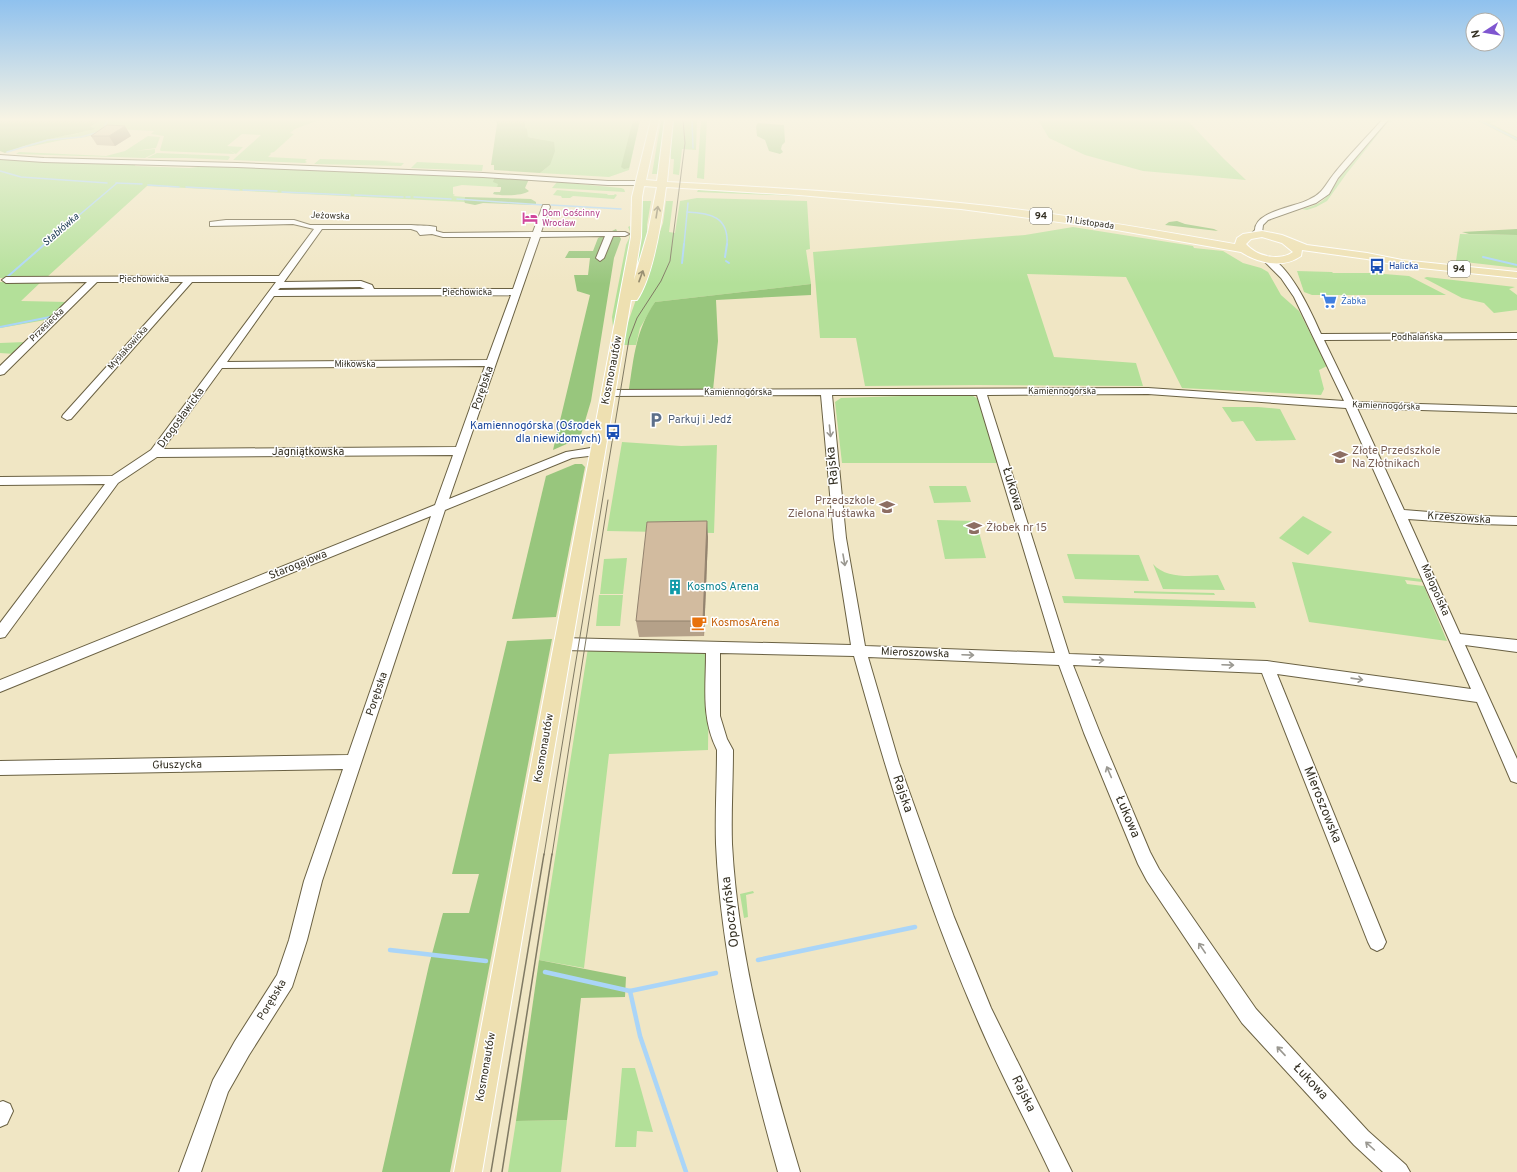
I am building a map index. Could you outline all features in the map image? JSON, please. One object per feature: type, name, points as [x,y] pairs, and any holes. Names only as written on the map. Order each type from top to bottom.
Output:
[{"type":"main road","name":"Kosmonautów","points":[[468,1172],[607,393],[621,325],[636,237],[636,207],[642,175]]},
{"type":"main road","name":"Kosmonautów","points":[[621,325],[636,292],[650,250],[662,175]]},
{"type":"main road","name":"11 Listopada","points":[[639,186],[760,197],[826,200],[863,199],[961,206],[1242,244]]},
{"type":"main road","name":"94","points":[[1402,263],[1367,256],[1306,248],[1274,236],[1254,235],[1244,237],[1242,244],[1253,255],[1266,259],[1285,260],[1295,257],[1297,254],[1517,275]]},
{"type":"main road","points":[[1290,243],[1295,247],[1297,254]]},
{"type":"street","points":[[461,175],[535,178],[639,186]]},
{"type":"street","points":[[1254,235],[1259,231],[1259,225],[1265,219],[1313,201],[1326,192],[1337,175]]},
{"type":"street","name":"Porębska","points":[[190,1172],[220,1087],[242,1048],[285,980],[298,940],[313,881],[440,508],[546,207]]},
{"type":"street","points":[[1265,219],[1274,236]]},
{"type":"street","name":"Jeżowska","points":[[213,224],[226,222],[294,222],[309,227],[411,227],[422,229],[431,228],[433,229],[432,232],[443,235],[625,234]]},
{"type":"street","name":"Drogosławicka","points":[[0,633],[114,480],[155,453],[320,227]]},
{"type":"street","points":[[600,258],[610,234]]},
{"type":"street","points":[[1266,259],[1289,281],[1318,337],[1350,405]]},
{"type":"street","points":[[1285,260],[1289,281]]},
{"type":"street","name":"Piechowicka","points":[[6,280],[190,279],[361,284],[369,287],[370,292]]},
{"type":"street","name":"Mysłakowicka","points":[[67,417],[190,279]]},
{"type":"street","name":"Przesiecka","points":[[0,372],[95,280]]},
{"type":"street","name":"Piechowicka","points":[[272,293],[516,292]]},
{"type":"street","name":"Podhalańska","points":[[1318,337],[1517,336]]},
{"type":"street","name":"Miłkowska","points":[[219,365],[492,363]]},
{"type":"street","name":"Kamiennogórska","points":[[607,393],[981,391],[1170,392],[1350,405],[1517,410]]},
{"type":"street","name":"Łukowa","points":[[981,391],[1064,659],[1092,733],[1141,851],[1153,875],[1249,1016],[1361,1138],[1398,1172]]},
{"type":"street","name":"Rajska","points":[[826,392],[840,538],[859,651],[891,763],[945,917],[984,1014],[1061,1172]]},
{"type":"street","name":"Małopolska","points":[[1350,405],[1401,514],[1517,776]]},
{"type":"street","name":"Jagniątkowska","points":[[155,453],[461,451]]},
{"type":"street","name":"Starogajowa","points":[[0,686],[570,455],[597,451]]},
{"type":"street","points":[[0,481],[114,480]]},
{"type":"street","name":"Krzeszowska","points":[[1401,514],[1479,520],[1517,521]]},
{"type":"street","points":[[1457,639],[1517,646]]},
{"type":"street","name":"Mieroszowska","points":[[562,644],[859,651],[1267,667],[1482,697]]},
{"type":"street","name":"Opoczyńska","points":[[713,648],[713,716],[720,740],[725,750],[725,856],[733,931],[739,972],[758,1060],[789,1172]]},
{"type":"street","name":"Mieroszowska","points":[[1267,667],[1377,942]]},
{"type":"street","name":"Głuszycka","points":[[0,768],[354,762]]},
{"type":"green space","points":[[0,175],[434,175],[494,177],[493,180],[499,184],[497,187],[462,185],[453,187],[453,194],[455,195],[453,196],[465,197],[464,202],[147,186],[46,278],[0,278]]},
{"type":"green space","points":[[569,175],[616,175],[609,177]]},
{"type":"green space","points":[[697,175],[704,175],[704,179],[697,178]]},
{"type":"green space","points":[[1185,175],[1240,175],[1246,180]]},
{"type":"green space","points":[[1342,175],[1346,175],[1327,201],[1307,210],[1302,209],[1321,202],[1329,194]]},
{"type":"green space","points":[[494,177],[529,179],[525,188],[529,191],[517,195],[493,194],[494,192],[500,192],[501,189],[501,187],[497,187],[498,184],[493,182]]},
{"type":"green space","points":[[557,182],[621,188],[624,189],[625,192],[552,188]]},
{"type":"green space","points":[[557,190],[617,195],[614,199],[573,196],[570,198],[562,198],[561,196],[553,195]]},
{"type":"green space","points":[[698,190],[824,197],[697,192]]},
{"type":"green space","points":[[465,197],[531,199],[536,202],[536,205],[483,203],[475,205],[465,203]]},
{"type":"green space","points":[[697,198],[807,201],[810,249],[806,250],[811,284],[655,302],[640,328],[636,345],[621,345],[663,223],[666,201],[673,201],[669,232],[675,233],[680,201]]},
{"type":"green space","points":[[640,201],[651,201],[647,225],[648,240],[631,291]]},
{"type":"green space","points":[[1177,221],[1218,231],[1165,225],[1169,222]]},
{"type":"green space","points":[[630,226],[632,236],[618,310],[613,327],[612,317],[626,245],[630,236],[628,227]]},
{"type":"green space","points":[[1073,227],[1193,246],[1194,248],[1223,251],[1243,263],[1261,268],[1268,272],[1281,295],[1299,311],[1327,366],[1319,370],[1324,389],[1321,395],[1182,388],[1126,277],[1027,274],[1054,357],[1136,363],[1143,386],[865,386],[856,338],[820,338],[813,252],[1025,235]]},
{"type":"green space","points":[[616,229],[621,239],[614,258],[591,401],[580,438],[553,450],[590,295],[577,291],[574,275],[588,275],[590,258],[565,258],[569,251],[593,251],[598,238]]},
{"type":"green space","points":[[1517,229],[1517,235],[1469,234],[1462,232]]},
{"type":"green space","points":[[1460,234],[1517,235],[1517,268],[1456,261]]},
{"type":"green space","points":[[1297,271],[1372,273],[1409,276],[1446,295],[1312,295],[1304,292]]},
{"type":"green space","points":[[1427,277],[1515,287],[1509,289],[1517,295],[1517,310],[1494,313],[1484,303],[1462,298],[1424,278]]},
{"type":"green space","points":[[42,281],[21,301],[68,302],[51,319],[0,328],[0,282]]},
{"type":"green space","points":[[811,284],[811,295],[716,300],[718,341],[713,390],[629,389],[634,354],[640,333],[655,302]]},
{"type":"green space","points":[[26,342],[15,354],[0,353],[0,343]]},
{"type":"green space","points":[[973,396],[980,400],[998,463],[842,463],[835,402],[841,398]]},
{"type":"green space","points":[[1222,407],[1258,407],[1280,409],[1296,440],[1256,441],[1243,421],[1232,422]]},
{"type":"green space","points":[[622,442],[681,446],[717,445],[714,533],[607,531]]},
{"type":"green space","points":[[575,464],[582,464],[585,467],[556,617],[512,619],[546,476]]},
{"type":"green space","points":[[929,486],[966,486],[971,502],[934,503]]},
{"type":"green space","points":[[1303,516],[1332,532],[1308,555],[1279,538]]},
{"type":"green space","points":[[937,520],[976,521],[986,558],[945,559]]},
{"type":"green space","points":[[1067,554],[1139,555],[1149,581],[1075,579]]},
{"type":"green space","points":[[627,558],[623,594],[600,594],[604,559]]},
{"type":"green space","points":[[1292,562],[1421,579],[1422,582],[1405,580],[1407,584],[1424,586],[1447,641],[1309,622]]},
{"type":"green space","points":[[1153,564],[1167,573],[1175,575],[1218,575],[1225,590],[1163,589]]},
{"type":"green space","points":[[1134,591],[1214,593],[1215,595],[1134,593]]},
{"type":"green space","points":[[599,595],[623,595],[620,626],[596,626]]},
{"type":"green space","points":[[1062,596],[1254,602],[1256,608],[1064,603]]},
{"type":"green space","points":[[552,639],[450,1172],[382,1172],[429,965],[443,913],[469,913],[479,874],[452,874],[507,641]]},
{"type":"green space","points":[[588,648],[707,653],[709,656],[708,750],[609,754],[584,968],[539,960]]},
{"type":"green space","points":[[753,891],[754,893],[746,895],[748,917],[744,918],[740,894]]},
{"type":"green space","points":[[539,960],[626,977],[625,997],[581,998],[567,1120],[516,1121]]},
{"type":"green space","points":[[622,1068],[635,1068],[653,1132],[637,1131],[636,1147],[615,1147]]},
{"type":"green space","points":[[567,1120],[561,1172],[508,1172],[516,1121]]},
{"type":"building","name":"KosmoS Arena","points":[[707,521],[703,621],[636,621],[647,522]]},
{"type":"waterway","name":"Stabłówka","points":[[13,175],[21,177],[107,183]]},
{"type":"waterway","name":"Stabłówka","points":[[44,245],[117,183]]},
{"type":"waterway","name":"Stabłówka","points":[[117,183],[142,184]]},
{"type":"waterway","points":[[148,185],[179,187]]},
{"type":"waterway","points":[[186,187],[239,190]]},
{"type":"waterway","points":[[243,190],[277,191]]},
{"type":"waterway","points":[[282,192],[350,195]]},
{"type":"waterway","points":[[355,195],[403,197]]},
{"type":"waterway","points":[[414,197],[451,199]]},
{"type":"waterway","points":[[457,199],[543,205]]},
{"type":"waterway","points":[[687,212],[688,203]]},
{"type":"waterway","points":[[551,205],[621,209]]},
{"type":"waterway","points":[[684,245],[687,212]]},
{"type":"waterway","points":[[687,212],[711,215],[717,218],[725,228],[727,244]]},
{"type":"waterway","name":"Stabłówka","points":[[6,278],[45,244]]},
{"type":"waterway","points":[[682,263],[684,244]]},
{"type":"waterway","points":[[725,257],[727,244]]},
{"type":"waterway","points":[[1483,257],[1517,265]]},
{"type":"waterway","points":[[0,327],[50,317]]},
{"type":"waterway","points":[[758,960],[915,927]]},
{"type":"waterway","points":[[390,950],[486,961]]},
{"type":"waterway","points":[[545,972],[630,991]]},
{"type":"waterway","points":[[630,991],[716,973]]},
{"type":"waterway","points":[[630,991],[640,1036],[686,1172]]},
{"type":"tram line","points":[[544,855],[629,339],[637,318],[661,281],[670,261],[681,175]]},
{"type":"tram line","points":[[552,855],[608,500]]},
{"type":"tram line","points":[[491,1172],[544,854]]},
{"type":"tram line","points":[[502,1172],[552,854]]},
{"type":"place","name":"Dom Gościnny Wrocław","points":[[530,218]]},
{"type":"place","name":"Halicka","points":[[1377,266]]},
{"type":"place","name":"Żabka","points":[[1329,301]]},
{"type":"place","name":"Parkuj i Jedź","points":[[656,420]]},
{"type":"place","name":"Kamiennogórska (Ośrodek dla niewidomych)","points":[[613,432]]},
{"type":"place","name":"Złote Przedszkole Na Złotnikach","points":[[1340,457]]},
{"type":"place","name":"Przedszkole Zielona Huśtawka","points":[[887,507]]},
{"type":"place","name":"Żłobek nr 15","points":[[974,528]]},
{"type":"place","name":"KosmoS Arena","points":[[675,587]]},
{"type":"place","name":"KosmosArena","points":[[699,623]]}]
